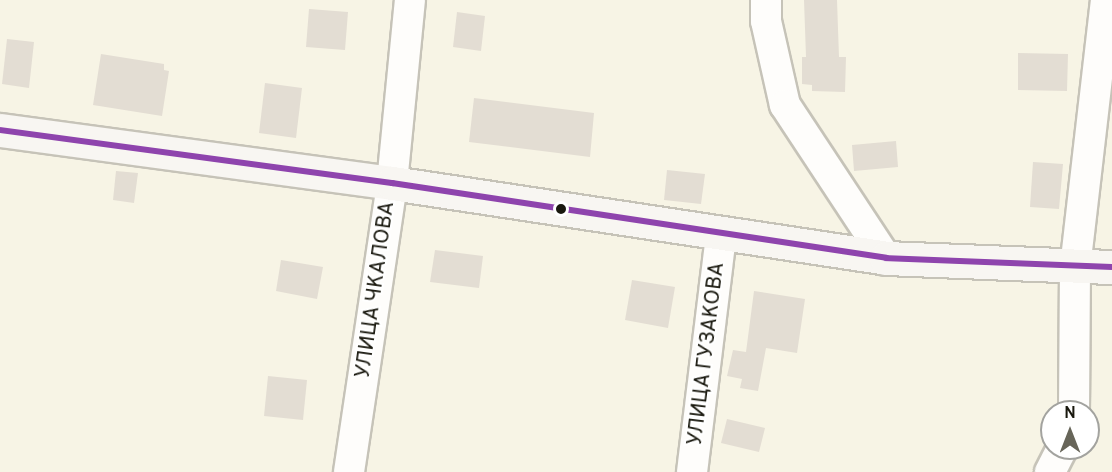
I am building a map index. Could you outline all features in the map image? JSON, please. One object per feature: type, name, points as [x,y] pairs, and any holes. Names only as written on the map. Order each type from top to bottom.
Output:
[{"type":"main road","points":[[0,130],[392,183],[721,235],[886,258],[1075,268],[1112,267]]},
{"type":"street","name":"УЛИЦА ЧКАЛОВА","points":[[349,472],[392,183],[410,0]]},
{"type":"street","points":[[766,0],[766,21],[785,105],[886,258]]},
{"type":"street","points":[[1074,400],[1075,268],[1106,0]]},
{"type":"street","name":"УЛИЦА ГУЗАКОВА","points":[[692,472],[721,235]]},
{"type":"building","points":[[804,0],[837,0],[839,57],[846,57],[845,92],[812,91],[812,85],[802,84],[802,57],[806,57]]},
{"type":"building","points":[[309,9],[348,12],[345,50],[306,47]]},
{"type":"building","points":[[457,12],[485,16],[481,51],[453,47]]},
{"type":"building","points":[[7,39],[34,42],[29,88],[2,84]]},
{"type":"building","points":[[1018,53],[1068,54],[1067,91],[1018,90]]},
{"type":"building","points":[[101,54],[164,64],[164,70],[169,71],[162,116],[93,105]]},
{"type":"building","points":[[265,83],[302,88],[296,138],[259,133]]},
{"type":"building","points":[[474,98],[594,113],[590,157],[469,142]]},
{"type":"building","points":[[896,141],[898,167],[854,171],[852,145]]},
{"type":"building","points":[[1033,162],[1063,164],[1059,209],[1030,207]]},
{"type":"building","points":[[667,170],[705,174],[701,204],[664,200]]},
{"type":"building","points":[[116,171],[138,173],[134,203],[113,200]]},
{"type":"building","points":[[435,250],[483,256],[479,288],[430,282]]},
{"type":"building","points":[[281,260],[323,267],[317,299],[276,291]]},
{"type":"building","points":[[632,280],[675,287],[668,328],[625,320]]},
{"type":"building","points":[[754,291],[805,299],[797,353],[766,348],[758,391],[740,388],[742,379],[727,376],[733,350],[746,352]]},
{"type":"building","points":[[268,376],[307,380],[303,420],[264,416]]},
{"type":"building","points":[[727,419],[765,428],[759,452],[721,443]]},
{"type":"transit line","points":[[0,130],[392,183],[886,258],[1112,267]]}]
